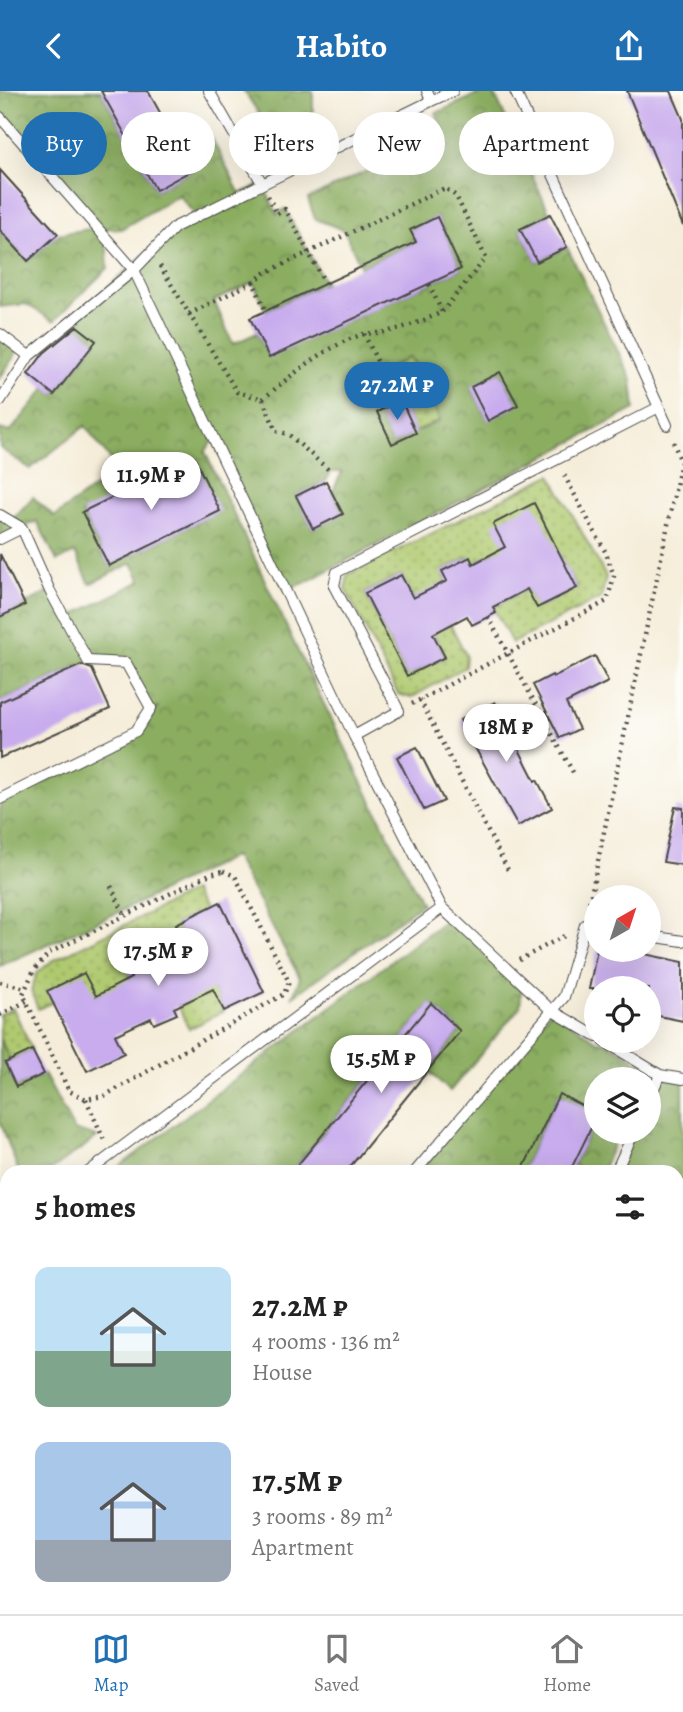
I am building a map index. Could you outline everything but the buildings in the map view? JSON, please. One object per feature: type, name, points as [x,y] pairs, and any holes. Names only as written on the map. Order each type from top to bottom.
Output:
[{"type":"lane","points":[[209,91],[262,183]]},
{"type":"lane","points":[[0,401],[29,356],[134,270],[175,227],[429,96],[453,91]]},
{"type":"lane","points":[[515,91],[667,425]]},
{"type":"lane","points":[[0,117],[134,270],[354,736],[442,908],[551,1010],[584,1029]]},
{"type":"lane","points":[[0,334],[29,356]]},
{"type":"lane","points":[[354,736],[399,711],[334,586],[337,572],[659,407]]},
{"type":"lane","points":[[0,515],[22,528],[50,591],[88,661],[126,663],[150,708],[136,731],[0,799]]},
{"type":"lane","points":[[0,539],[22,528]]},
{"type":"lane","points":[[97,1165],[442,908]]},
{"type":"lane","points":[[421,1165],[564,997],[584,928]]},
{"type":"lane","points":[[662,938],[683,941]]},
{"type":"lane","points":[[624,1053],[647,1067]]},
{"type":"lane","points":[[661,1075],[683,1079]]},
{"type":"lane","points":[[619,1165],[628,1144]]},
{"type":"path","points":[[262,183],[277,214],[285,209],[326,283]]},
{"type":"path","points":[[189,314],[253,282],[265,273],[445,188],[456,196],[486,258],[442,312],[421,323],[364,334],[318,357],[289,376],[263,399]]},
{"type":"path","points":[[151,252],[237,392],[263,399]]},
{"type":"path","points":[[253,282],[266,311]]},
{"type":"path","points":[[429,284],[442,312]]},
{"type":"path","points":[[364,334],[382,371]]},
{"type":"path","points":[[263,399],[276,431],[288,434],[331,472]]},
{"type":"path","points":[[593,885],[681,462],[667,425]]},
{"type":"path","points":[[399,711],[607,601],[614,576],[606,553],[556,460]]},
{"type":"path","points":[[488,617],[574,774]]},
{"type":"path","points":[[421,700],[510,874]]},
{"type":"path","points":[[223,871],[234,876],[289,982],[284,994],[104,1096],[86,1099],[69,1091],[23,994],[34,971],[49,953],[125,916],[210,874],[223,871]]},
{"type":"path","points":[[111,886],[125,916]]},
{"type":"path","points":[[505,967],[584,926]]},
{"type":"path","points":[[0,982],[26,988]]},
{"type":"path","points":[[0,1015],[27,1001]]},
{"type":"path","points":[[86,1099],[110,1155]]},
{"type":"green space","points":[[0,91],[101,91],[121,127],[121,175],[148,175],[156,190],[183,175],[215,175],[215,145],[240,194],[262,183],[277,214],[285,209],[325,283],[266,311],[253,282],[214,301],[233,344],[257,333],[269,357],[461,269],[437,217],[411,230],[416,242],[361,267],[344,230],[315,219],[308,199],[359,175],[445,175],[445,112],[438,112],[485,91],[493,91],[503,112],[459,112],[459,175],[532,175],[550,214],[520,230],[537,262],[567,247],[632,380],[635,409],[304,583],[285,590],[213,440],[205,452],[294,643],[422,904],[293,996],[300,978],[234,856],[0,966],[0,804],[140,734],[158,707],[151,708],[126,663],[88,661],[0,702],[0,617],[50,591],[66,619],[141,581],[132,563],[90,584],[75,553],[57,561],[37,521],[0,539],[0,515],[11,521],[33,497],[54,517],[118,470],[85,426],[30,469],[0,448],[0,429],[10,432],[46,388],[54,395],[96,342],[70,321],[175,227],[196,216],[179,195],[121,229],[98,228],[106,237],[108,268],[54,321],[26,304],[0,307],[0,230],[28,261],[58,234],[96,228],[50,175],[107,175],[107,112],[21,112],[21,141],[0,117]],"holes":[[[410,357],[440,420],[392,444],[363,381]],[[500,372],[517,405],[488,420],[471,388]],[[331,472],[342,472],[332,493],[342,514],[313,529],[296,496],[326,481]],[[219,511],[109,566],[82,513]]]},
{"type":"green space","points":[[244,91],[313,91],[313,112],[258,112]]},
{"type":"green space","points":[[4,337],[19,349],[0,378],[0,341]]},
{"type":"green space","points":[[410,357],[440,420],[416,433],[401,401],[377,412],[362,380]]},
{"type":"green space","points":[[551,475],[606,577],[601,598],[512,643],[493,607],[527,589],[538,608],[577,588],[533,504],[507,551],[492,554],[473,564],[469,557],[442,571],[447,581],[416,603],[401,575],[365,593],[407,676],[445,657],[431,629],[448,620],[466,655],[465,667],[411,698],[398,694],[346,590],[347,575]]},
{"type":"green space","points":[[193,891],[204,910],[176,924],[190,954],[174,955],[153,966],[149,959],[128,970],[131,978],[116,993],[53,1002],[38,1009],[31,991],[37,973],[52,961]]},
{"type":"green space","points":[[451,916],[522,983],[520,1007],[450,1091],[428,1071],[460,1031],[431,1003],[297,1165],[122,1165]]},
{"type":"green space","points":[[211,983],[224,1011],[189,1029],[178,1006]]},
{"type":"green space","points":[[13,1008],[32,1050],[10,1060],[0,1039],[0,1015]]},
{"type":"green space","points":[[551,1010],[584,1032],[584,1053],[624,1053],[647,1067],[584,1067],[584,1106],[559,1094],[524,1165],[421,1165]]},
{"type":"green space","points":[[0,1039],[10,1060],[5,1063],[16,1087],[44,1074],[74,1130],[97,1137],[59,1165],[16,1165],[0,1121]]},
{"type":"green space","points":[[661,1075],[683,1079],[683,1165],[619,1165],[628,1144],[661,1144]]},
{"type":"green space","points":[[584,1143],[614,1144],[604,1165],[573,1165]]}]
